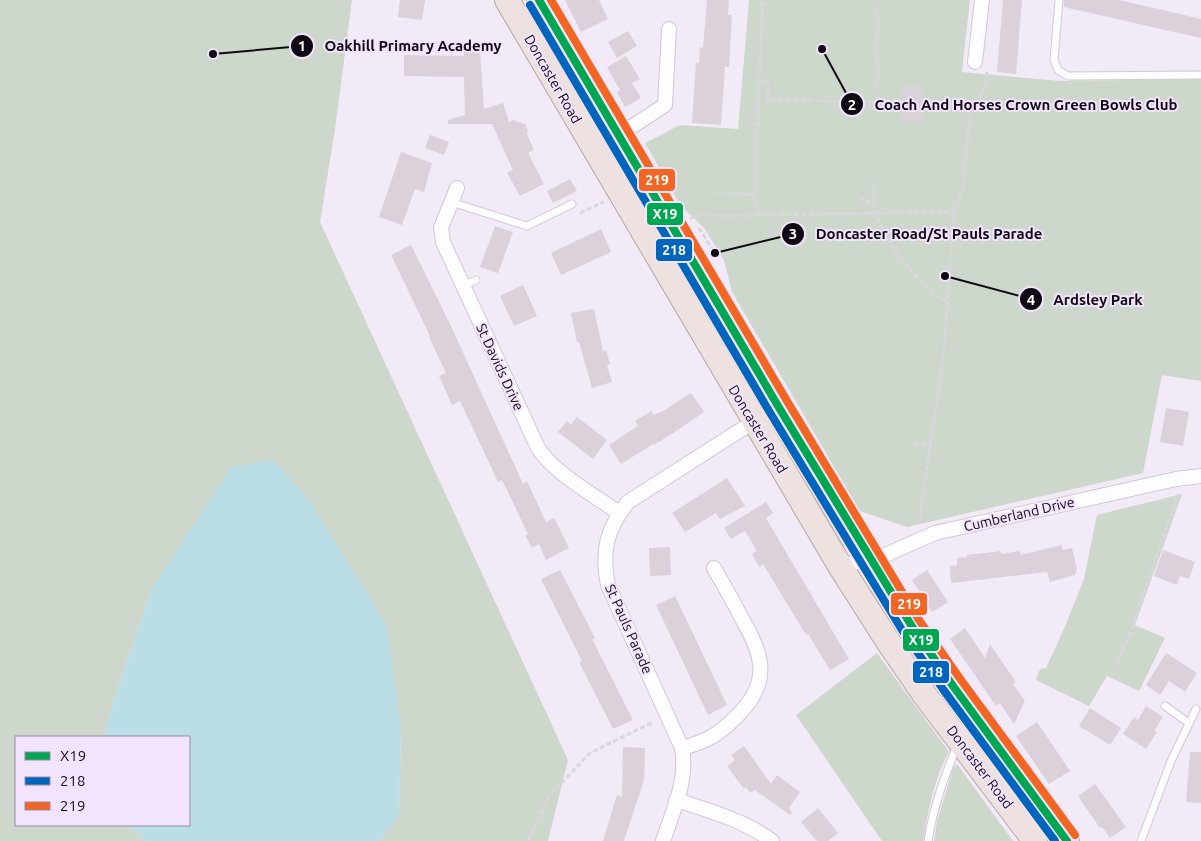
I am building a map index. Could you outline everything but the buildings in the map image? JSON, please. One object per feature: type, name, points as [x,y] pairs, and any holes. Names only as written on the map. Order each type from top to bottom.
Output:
[{"type":"highway","name":"Doncaster Road","points":[[507,0],[840,566],[889,643],[1035,841]]},
{"type":"highway","name":"Doncaster Road","points":[[539,0],[778,406],[911,625],[952,686],[1067,841]]},
{"type":"street","points":[[975,62],[982,0]]},
{"type":"street","points":[[619,135],[665,105],[669,29]]},
{"type":"street","name":"St Davids Drive","points":[[457,188],[441,228],[443,242],[538,448],[546,459],[619,513]]},
{"type":"street","name":"St Pauls Parade","points":[[662,841],[684,776],[682,748],[608,585],[604,566],[605,550],[619,513],[628,502],[778,406]]},
{"type":"street","name":"Cumberland Drive","points":[[840,566],[856,561],[871,560],[936,533],[1176,479],[1201,476]]},
{"type":"street","points":[[682,748],[714,737],[727,726],[744,710],[755,693],[761,675],[761,662],[754,640],[714,568]]},
{"type":"street","points":[[676,800],[734,820],[758,831],[772,841]]},
{"type":"lane","points":[[1060,0],[1054,60],[1058,70],[1068,76],[1201,75]]},
{"type":"lane","points":[[451,202],[527,226],[572,204]]},
{"type":"lane","points":[[463,286],[476,280]]},
{"type":"lane","points":[[1165,706],[1189,723]]},
{"type":"lane","points":[[1140,841],[1171,761],[1196,709]]},
{"type":"lane","points":[[928,841],[932,817],[948,766],[960,741]]},
{"type":"path","points":[[758,216],[755,195],[763,0]]},
{"type":"path","points":[[759,81],[768,82],[768,100],[876,102],[877,0]]},
{"type":"path","points":[[917,540],[944,352],[954,210],[963,190],[970,111],[982,94],[988,72],[975,62]]},
{"type":"path","points":[[874,182],[876,215],[893,249],[932,294],[948,301]]},
{"type":"path","points":[[572,204],[581,213],[619,192]]},
{"type":"path","points":[[712,192],[755,195]]},
{"type":"path","points":[[860,197],[874,205]]},
{"type":"path","points":[[674,227],[695,216],[876,215],[954,210]]},
{"type":"path","points":[[914,444],[931,443]]},
{"type":"path","points":[[1117,664],[1132,628],[1178,495],[1176,479]]},
{"type":"path","points":[[528,841],[549,796],[590,754],[668,715]]},
{"type":"shaded area","points":[[0,0],[352,0],[335,129],[320,222],[568,760],[548,841],[380,841],[399,815],[401,728],[152,589],[103,736],[15,736],[15,826],[128,826],[146,841],[0,841]]},
{"type":"shaded area","points":[[749,0],[970,0],[962,72],[1060,81],[1201,79],[1201,381],[1162,375],[1143,473],[907,527],[860,511],[732,292],[724,260],[704,228],[680,205],[645,143],[680,125],[738,129]]},
{"type":"shaded area","points":[[526,4],[531,5],[717,322],[710,326],[524,9]]},
{"type":"shaded area","points":[[738,356],[760,393],[758,397],[754,397],[731,359]]},
{"type":"shaded area","points":[[778,431],[783,431],[848,542],[846,547],[841,546],[776,436]]},
{"type":"shaded area","points":[[1182,494],[1135,625],[1165,638],[1139,691],[1107,676],[1089,706],[1036,680],[1040,669],[1046,668],[1084,579],[1097,515]]},
{"type":"shaded area","points":[[875,587],[915,649],[908,654],[868,592]]},
{"type":"shaded area","points":[[877,653],[949,752],[939,773],[929,807],[923,841],[882,841],[796,715]]},
{"type":"shaded area","points":[[917,653],[1054,841],[1048,841],[911,658]]},
{"type":"shaded area","points":[[957,764],[1013,841],[934,841],[937,822],[953,768]]},
{"type":"water","points":[[273,460],[307,497],[387,626],[401,728],[399,815],[380,841],[146,841],[128,826],[190,826],[190,736],[103,736],[152,589],[231,467]]},
{"type":"transit line","name":"X19","points":[[539,0],[778,406],[911,625],[953,686],[1067,841]]},
{"type":"transit line","name":"219","points":[[551,0],[787,401],[919,620],[1075,835]]},
{"type":"transit line","name":"218","points":[[530,5],[769,411],[902,630],[945,692],[1055,841]]},
{"type":"place","name":"Coach And Horses Crown Green Bowls Club","points":[[822,49]]},
{"type":"place","name":"Oakhill Primary Academy","points":[[213,54]]},
{"type":"place","name":"Doncaster Road/St Pauls Parade","points":[[715,253]]},
{"type":"place","name":"Ardsley Park","points":[[945,276]]}]
